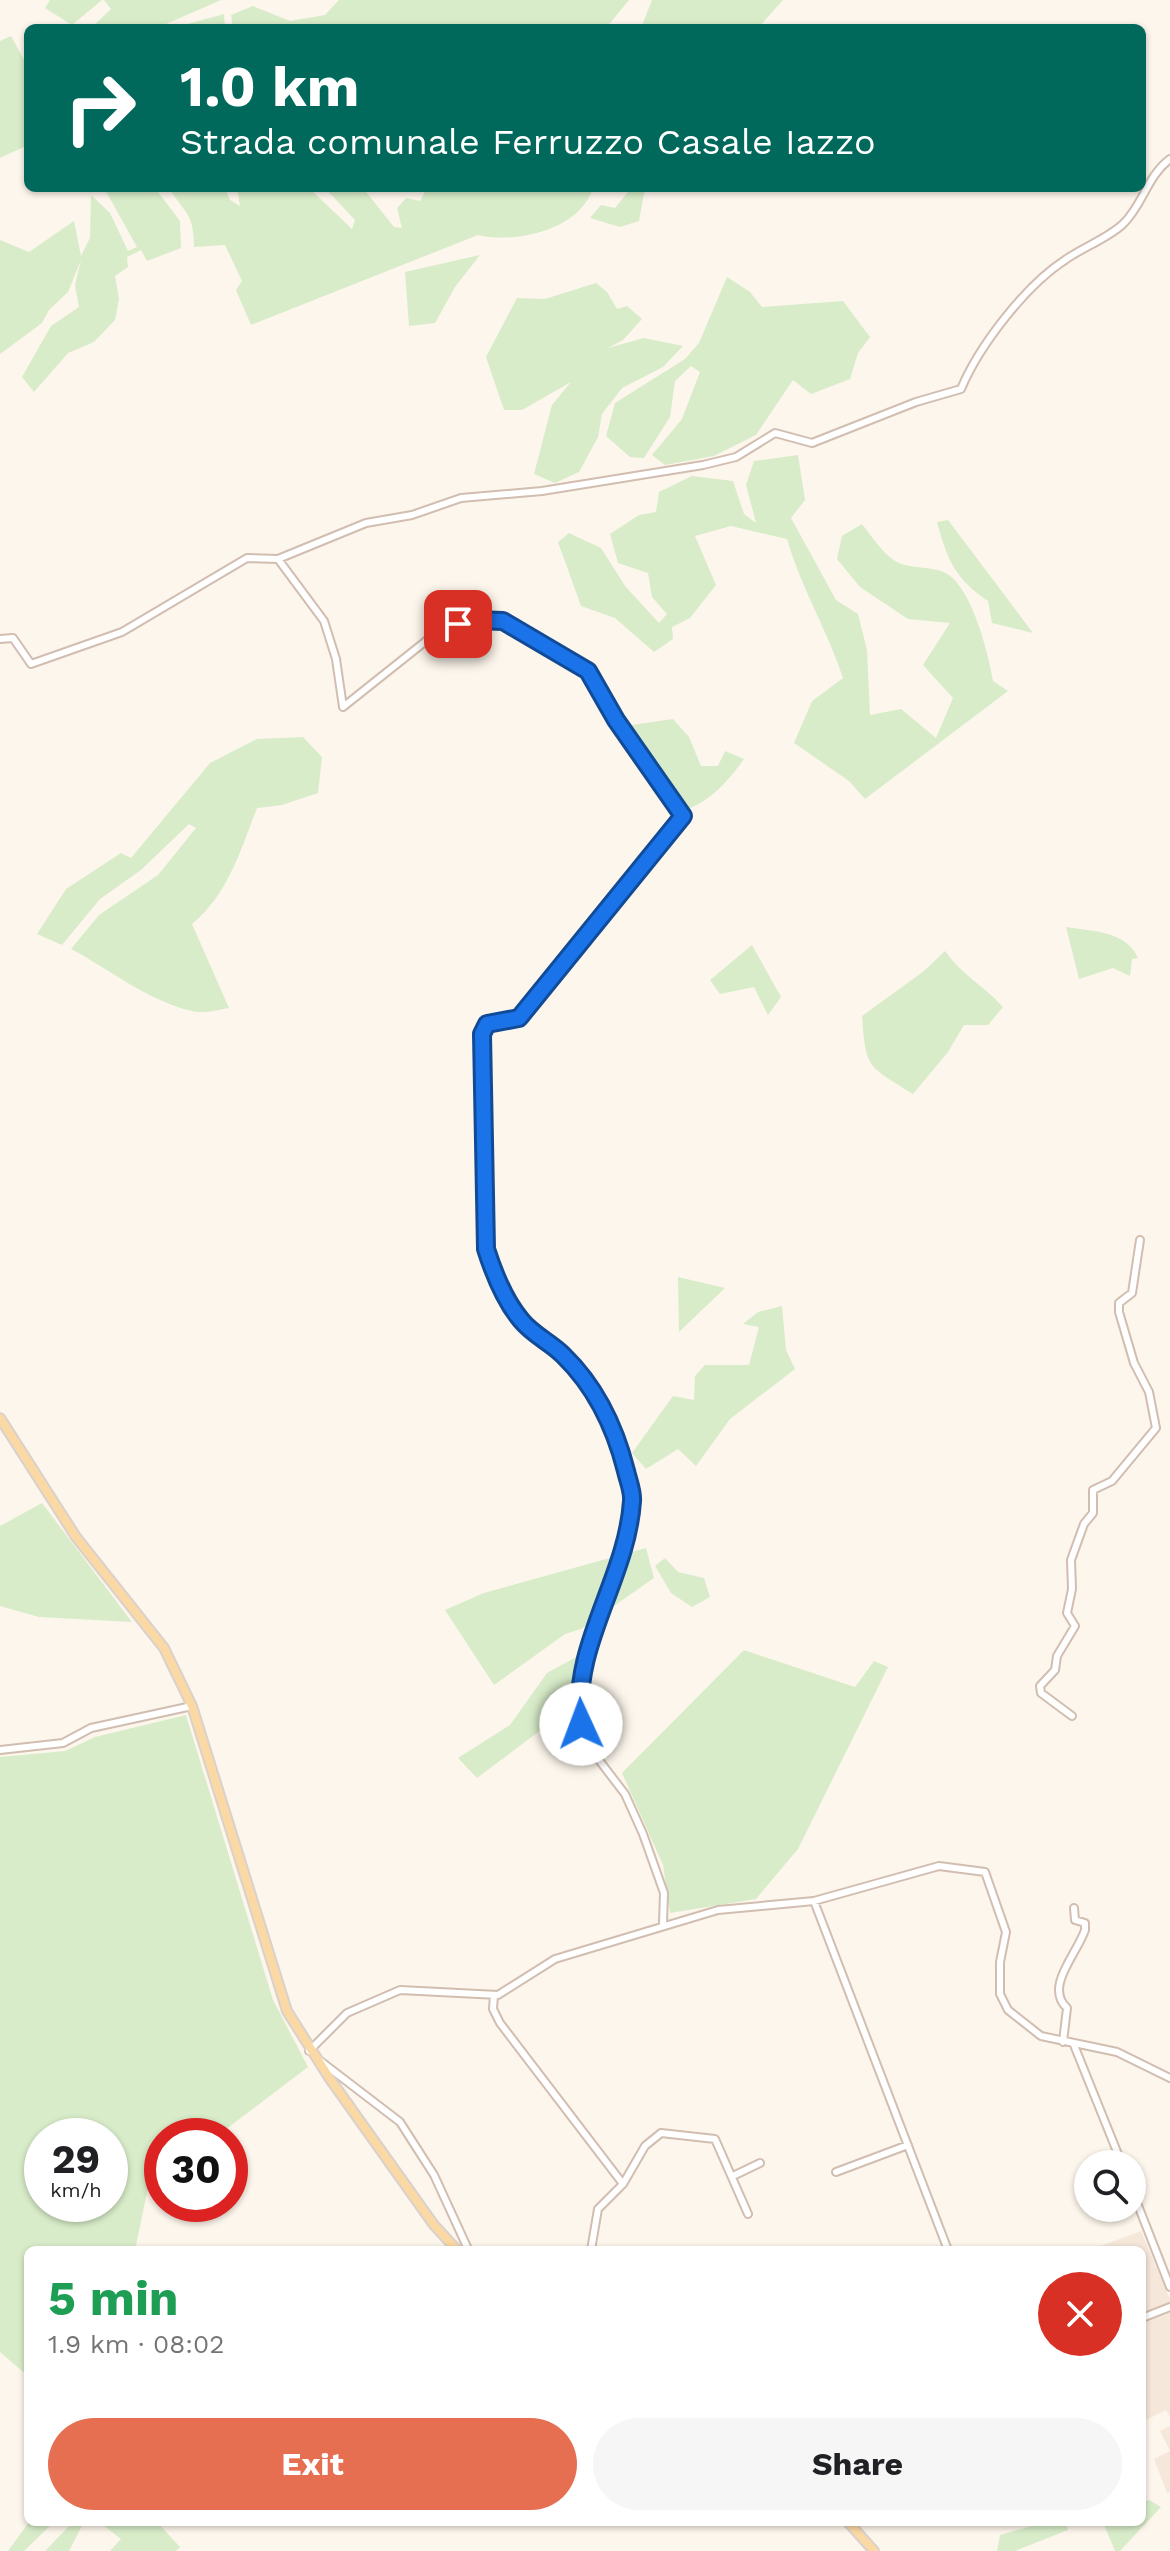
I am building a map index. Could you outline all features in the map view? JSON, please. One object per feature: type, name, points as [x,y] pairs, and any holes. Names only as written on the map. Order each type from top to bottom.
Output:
[{"type":"main road","points":[[0,1418],[76,1537],[164,1648],[192,1706],[281,1998],[311,2053],[434,2225],[460,2246]]},
{"type":"main road","points":[[852,2526],[874,2551]]},
{"type":"street","points":[[1146,189],[1157,169],[1170,159]]},
{"type":"street","points":[[0,639],[13,638],[31,664],[122,632],[247,558],[278,559],[366,523],[412,515],[461,498],[542,491],[703,465],[736,457],[775,433],[812,443],[916,402],[949,395],[961,389],[972,362],[1050,270],[1120,227],[1145,192]]},
{"type":"street","points":[[278,559],[324,621],[336,659],[343,707],[441,629],[475,620],[503,621],[588,671],[616,720],[683,816],[519,1018],[487,1024],[482,1034],[486,1249],[496,1278],[519,1319],[535,1335],[560,1351],[599,1398],[615,1434],[633,1499],[623,1554],[592,1634],[578,1699],[581,1724],[589,1747],[625,1794],[643,1834],[664,1893],[663,1924]]},
{"type":"street","points":[[1072,1716],[1048,1700],[1041,1693],[1040,1686],[1055,1670],[1057,1656],[1075,1626],[1067,1613],[1072,1589],[1071,1560],[1084,1524],[1093,1513],[1093,1490],[1120,1473],[1156,1428],[1149,1392],[1134,1363],[1119,1312],[1119,1303],[1132,1293],[1140,1240]]},
{"type":"street","points":[[0,1750],[63,1743],[91,1728],[192,1706]]},
{"type":"street","points":[[461,2246],[434,2175],[400,2122],[311,2053],[347,2013],[400,1990],[494,1995],[555,1959],[663,1924],[718,1910],[814,1901],[939,1866],[985,1872],[1006,1932],[1000,1962],[1000,1994],[1008,2010],[1041,2036],[1117,2052],[1170,2078]]},
{"type":"street","points":[[814,1901],[946,2246]]},
{"type":"street","points":[[1063,2042],[1067,2008],[1060,2002],[1057,1986],[1085,1930],[1085,1923],[1075,1920],[1074,1908]]},
{"type":"street","points":[[494,1995],[493,2009],[500,2023],[623,2184]]},
{"type":"street","points":[[1074,2045],[1116,2150]]},
{"type":"street","points":[[592,2246],[598,2209],[623,2184],[645,2146],[661,2133],[711,2137],[733,2176],[748,2214]]},
{"type":"street","points":[[836,2172],[908,2145]]},
{"type":"street","points":[[733,2176],[760,2163]]},
{"type":"street","points":[[1145,2222],[1170,2287]]},
{"type":"street","points":[[1146,2316],[1170,2307]]},
{"type":"shaded area","points":[[1141,2231],[1170,2299],[1170,2417],[1166,2410],[1146,2420],[1146,2246],[1101,2246]]},
{"type":"shaded area","points":[[1170,2426],[1170,2451],[1160,2431]]},
{"type":"shaded area","points":[[1170,2451],[1170,2492],[1167,2493],[1154,2459]]},
{"type":"green space","points":[[50,0],[102,0],[73,24],[45,8]]},
{"type":"green space","points":[[104,0],[221,0],[166,24],[95,24],[111,9]]},
{"type":"green space","points":[[339,0],[629,0],[609,24],[232,24],[231,15],[253,6],[290,21],[325,15]]},
{"type":"green space","points":[[652,0],[783,0],[762,24],[643,24]]},
{"type":"green space","points":[[224,14],[225,24],[188,24]]},
{"type":"green space","points":[[11,36],[24,60],[24,147],[0,158],[0,41]]},
{"type":"green space","points":[[106,192],[158,192],[180,221],[181,248],[147,261],[141,250],[127,257],[128,267],[115,276],[119,299],[115,320],[94,342],[68,353],[34,392],[22,377],[51,326],[79,307],[75,285],[81,260],[68,292],[49,310],[42,323],[0,354],[0,240],[29,252],[74,221],[81,256],[90,238],[91,195],[110,213],[128,251],[137,247]]},
{"type":"green space","points":[[172,192],[227,192],[230,200],[240,206],[238,192],[313,192],[352,229],[355,220],[329,192],[366,192],[394,227],[402,228],[397,208],[406,198],[420,201],[425,192],[591,192],[575,214],[545,231],[510,237],[478,235],[251,325],[236,290],[242,281],[225,245],[194,247],[188,214]]},
{"type":"green space","points":[[628,192],[644,192],[639,221],[620,227],[590,218],[601,205],[615,208]]},
{"type":"green space","points":[[480,255],[455,287],[435,323],[409,326],[405,272]]},
{"type":"green space","points":[[727,277],[750,292],[762,307],[843,301],[870,337],[858,353],[850,379],[811,394],[793,380],[756,435],[714,456],[665,465],[652,455],[682,419],[700,372],[691,366],[675,381],[670,417],[644,458],[630,457],[606,436],[615,403],[685,359],[699,343]]},
{"type":"green space","points":[[596,283],[607,292],[617,309],[627,306],[642,319],[623,340],[608,348],[644,338],[683,346],[663,367],[622,388],[602,414],[598,437],[579,472],[555,483],[534,474],[552,405],[571,382],[522,410],[504,410],[486,357],[517,298],[545,299]]},
{"type":"green space","points":[[798,455],[805,500],[791,518],[836,600],[858,614],[867,650],[870,715],[901,709],[936,738],[953,698],[923,665],[950,623],[908,619],[860,587],[837,559],[842,536],[862,524],[890,558],[908,566],[943,572],[958,584],[978,624],[993,681],[1008,691],[865,799],[849,781],[794,743],[812,701],[843,678],[787,539],[731,526],[695,536],[716,585],[690,618],[672,627],[673,639],[654,652],[615,618],[581,606],[558,542],[569,533],[601,548],[625,586],[659,623],[667,614],[652,597],[648,573],[618,563],[610,534],[639,515],[656,512],[659,492],[692,476],[733,481],[744,514],[756,523],[746,485],[754,461]]},
{"type":"green space","points":[[948,520],[1033,633],[992,623],[988,601],[960,576],[949,557],[937,522]]},
{"type":"green space","points":[[673,719],[689,737],[701,766],[718,766],[725,751],[744,759],[703,802],[685,810],[660,769],[625,726]]},
{"type":"green space","points":[[303,737],[322,757],[318,793],[282,805],[257,808],[224,885],[192,924],[229,1008],[201,1012],[176,1006],[145,993],[71,949],[99,915],[158,875],[196,828],[189,824],[141,870],[100,899],[62,945],[37,934],[66,889],[121,853],[131,858],[210,763],[257,739]]},
{"type":"green space","points":[[1066,927],[1108,934],[1125,942],[1138,958],[1132,959],[1130,976],[1113,968],[1079,979]]},
{"type":"green space","points":[[752,945],[781,997],[768,1015],[754,987],[720,994],[710,980]]},
{"type":"green space","points":[[945,951],[1003,1007],[988,1025],[964,1025],[948,1052],[913,1094],[872,1065],[865,1047],[862,1016],[924,971]]},
{"type":"green space","points":[[678,1277],[725,1288],[679,1332]]},
{"type":"green space","points":[[782,1306],[786,1350],[795,1369],[730,1419],[696,1466],[678,1449],[646,1469],[632,1453],[673,1396],[694,1400],[695,1376],[705,1365],[749,1365],[759,1327],[743,1324],[758,1312]]},
{"type":"green space","points":[[42,1503],[132,1622],[39,1617],[0,1606],[0,1526]]},
{"type":"green space","points":[[646,1548],[654,1578],[581,1629],[565,1634],[494,1685],[445,1610],[484,1593]]},
{"type":"green space","points":[[665,1558],[678,1572],[704,1578],[710,1597],[692,1607],[671,1593],[655,1566]]},
{"type":"green space","points":[[744,1650],[855,1687],[874,1661],[888,1667],[798,1849],[756,1899],[670,1913],[663,1865],[622,1773]]},
{"type":"green space","points":[[580,1655],[573,1706],[477,1778],[458,1758],[510,1725],[547,1673]]},
{"type":"green space","points":[[186,1715],[273,2000],[308,2067],[241,2118],[144,2118],[144,2207],[136,2246],[24,2246],[24,2373],[0,2352],[0,1757],[65,1751],[95,1737]]},
{"type":"green space","points":[[1146,2501],[1161,2507],[1146,2523]]},
{"type":"green space","points":[[26,2526],[50,2526],[24,2551],[8,2551]]},
{"type":"green space","points":[[69,2526],[82,2526],[69,2551],[45,2551]]},
{"type":"green space","points":[[104,2526],[161,2526],[180,2547],[176,2551],[110,2551],[121,2539]]},
{"type":"green space","points":[[1031,2526],[1067,2526],[1068,2530],[1015,2551],[997,2551],[1000,2535]]},
{"type":"green space","points":[[1105,2526],[1143,2526],[1120,2551],[1115,2551]]},
{"type":"route","points":[[458,624],[475,620],[503,621],[588,671],[616,720],[683,816],[519,1018],[487,1024],[482,1034],[486,1249],[496,1278],[519,1319],[535,1335],[560,1351],[599,1398],[615,1434],[633,1499],[623,1554],[601,1607],[580,1678],[578,1699],[581,1724]]}]
